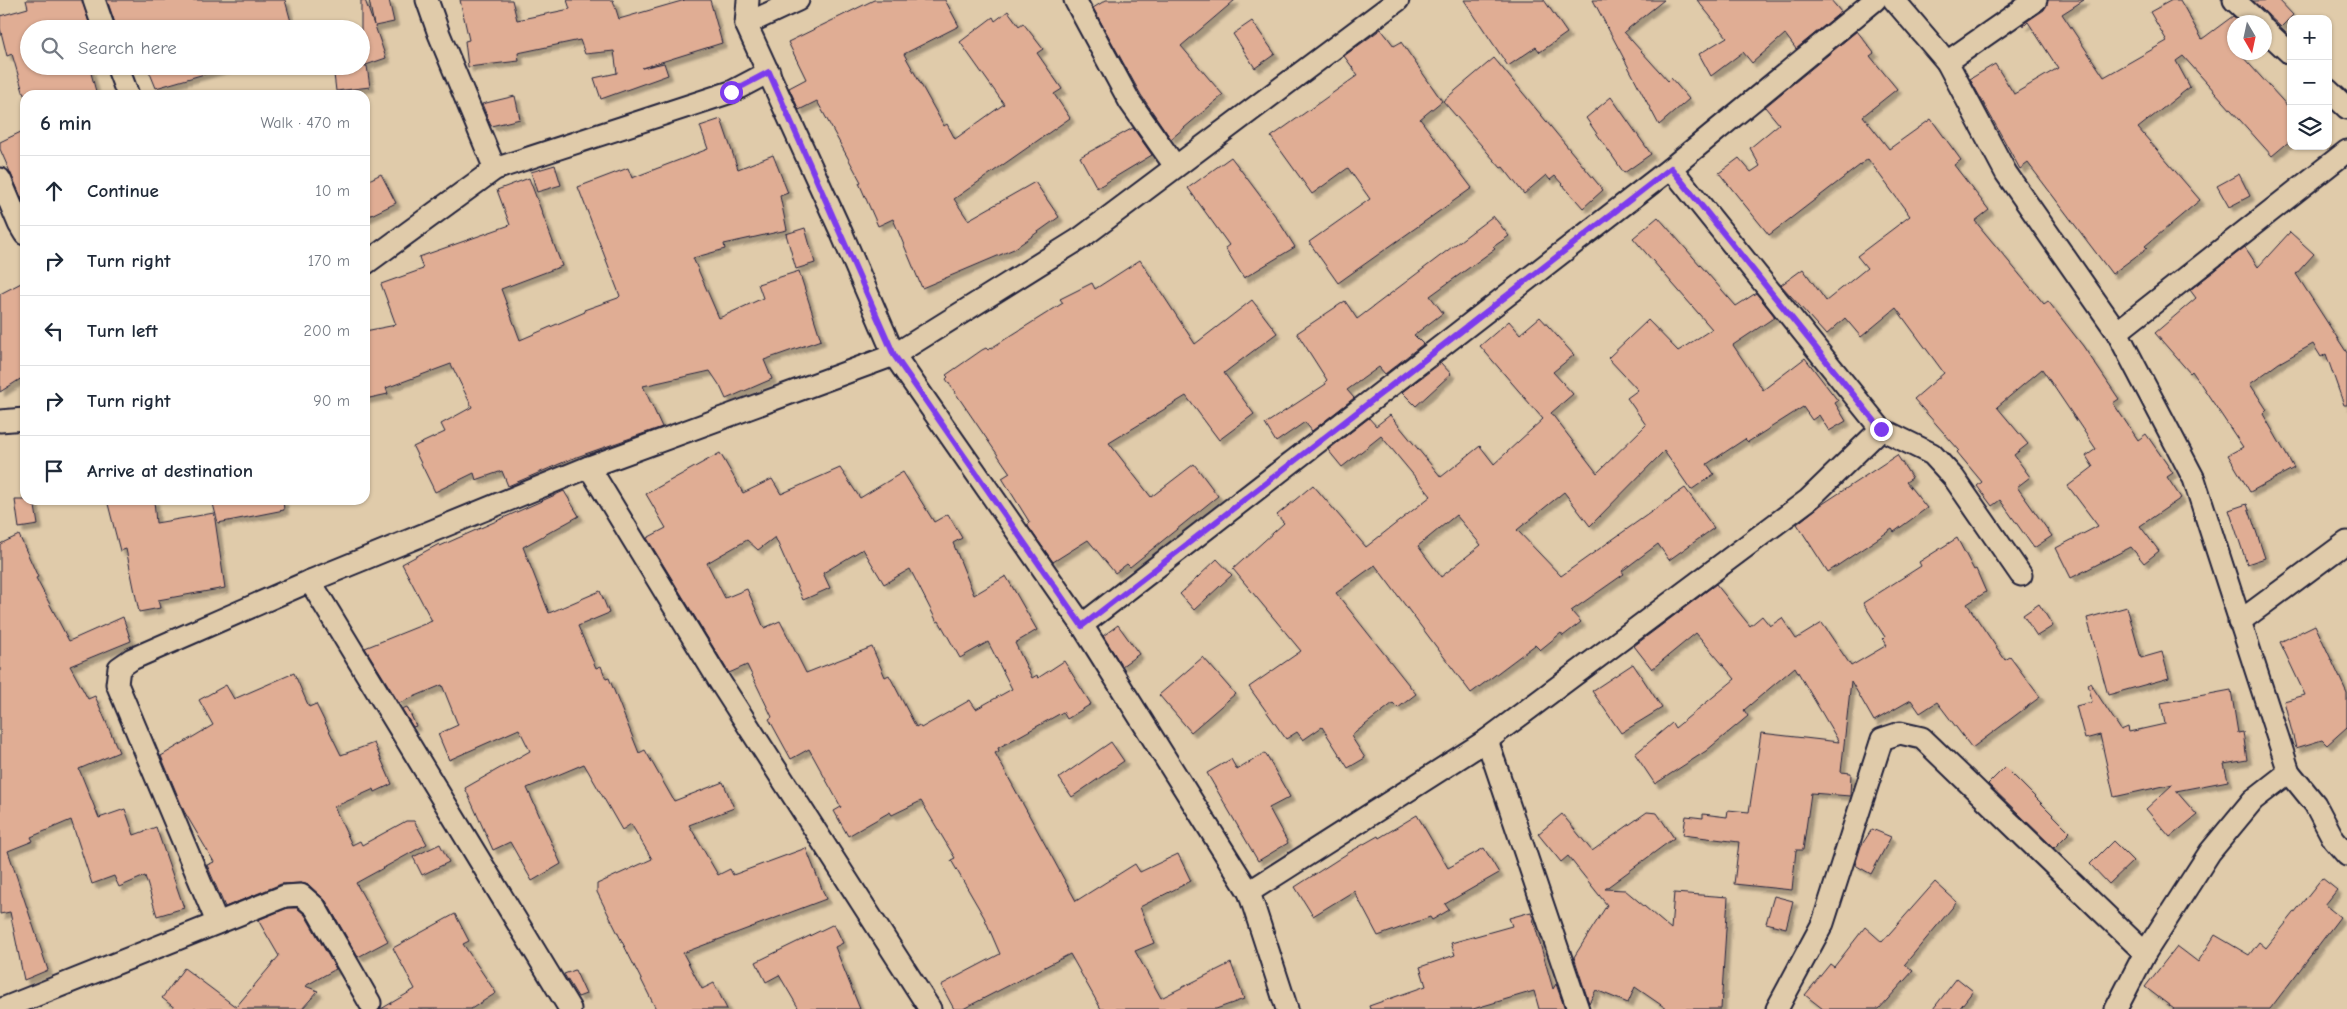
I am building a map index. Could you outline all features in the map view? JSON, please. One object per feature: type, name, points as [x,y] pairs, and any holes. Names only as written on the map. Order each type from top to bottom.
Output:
[{"type":"street","points":[[94,0],[101,20]]},
{"type":"street","points":[[427,0],[439,34],[495,169]]},
{"type":"street","points":[[748,0],[746,24],[894,355],[1082,626],[1249,892],[1287,1009]]},
{"type":"street","points":[[746,24],[798,0]]},
{"type":"street","points":[[1075,0],[1130,102],[1175,166]]},
{"type":"street","points":[[217,922],[117,684],[119,668],[132,659],[310,581],[589,467],[894,355],[1081,238],[1398,0]]},
{"type":"street","points":[[1082,626],[1671,168],[1876,0]]},
{"type":"street","points":[[1894,0],[1946,62],[2006,173],[2117,332],[2194,479],[2289,772],[2314,804],[2334,840],[2347,854]]},
{"type":"street","points":[[1946,62],[2036,0]]},
{"type":"street","points":[[2234,0],[2250,15]]},
{"type":"street","points":[[2272,36],[2287,50]]},
{"type":"street","points":[[370,260],[495,169],[731,92],[769,72]]},
{"type":"street","points":[[120,75],[126,90]]},
{"type":"street","points":[[2332,94],[2347,108]]},
{"type":"street","points":[[2117,332],[2347,151]]},
{"type":"street","points":[[1671,168],[1881,429],[1932,454],[1954,478],[2021,575]]},
{"type":"street","points":[[0,179],[20,226]]},
{"type":"street","points":[[0,421],[20,419]]},
{"type":"street","points":[[1249,892],[1487,740],[1808,500],[1881,429]]},
{"type":"street","points":[[589,467],[720,682],[930,1009]]},
{"type":"street","points":[[2239,622],[2343,549]]},
{"type":"street","points":[[310,581],[570,1009]]},
{"type":"street","points":[[1777,1009],[1823,924],[1882,739],[1900,733],[1922,738],[2145,953]]},
{"type":"street","points":[[1487,740],[1578,1009]]},
{"type":"street","points":[[2116,1009],[2145,953],[2210,852],[2253,800],[2289,772]]},
{"type":"street","points":[[2,1009],[285,896],[301,895],[315,907],[370,1003]]},
{"type":"building","points":[[26,0],[82,0],[88,20],[20,20],[20,75],[91,75],[96,90],[23,90],[12,54],[7,56],[0,28],[0,16],[28,8]]},
{"type":"building","points":[[107,0],[285,0],[291,20],[114,20]]},
{"type":"building","points":[[361,0],[365,0],[374,25],[369,0],[389,0],[394,22],[375,26],[386,58],[370,64],[370,20],[361,20]]},
{"type":"building","points":[[460,0],[512,0],[517,20],[570,9],[567,0],[613,0],[619,19],[685,0],[710,0],[722,43],[642,68],[664,63],[668,75],[601,99],[594,78],[617,73],[614,51],[585,54],[580,40],[518,53],[519,61],[468,67],[465,41],[469,40]]},
{"type":"building","points":[[874,0],[945,0],[959,26],[904,54],[944,126],[947,124],[955,139],[1004,104],[960,42],[993,17],[995,21],[1008,11],[1019,26],[1023,23],[1043,49],[1037,53],[1062,89],[1054,94],[1070,118],[954,199],[968,220],[1035,182],[1059,217],[1014,249],[922,288],[893,219],[878,226],[859,183],[861,182],[817,101],[799,110],[789,88],[806,79],[788,42]]},
{"type":"building","points":[[1106,0],[1235,0],[1181,46],[1223,95],[1171,139],[1141,95],[1093,8]]},
{"type":"building","points":[[1464,0],[1544,0],[1567,33],[1540,52],[1536,47],[1508,66]]},
{"type":"building","points":[[1593,0],[1664,0],[1624,32],[1668,81],[1671,78],[1689,99],[1659,125]]},
{"type":"building","points":[[1697,0],[1831,0],[1841,12],[1796,49],[1785,34],[1752,63],[1743,52],[1711,76],[1699,54],[1727,37]]},
{"type":"building","points":[[2048,0],[2084,0],[2062,14],[2104,77],[2167,41],[2150,12],[2172,0],[2180,0],[2202,39],[2227,20],[2227,60],[2246,60],[2287,106],[2287,143],[2272,156],[2183,56],[2176,61],[2190,87],[2138,128],[2200,200],[2145,246],[2147,248],[2112,274],[2028,163],[2020,169],[1970,79],[1995,64],[2014,94],[2058,68],[2028,22],[2024,26],[2023,24],[2044,10]]},
{"type":"building","points":[[2279,0],[2293,15],[2287,15],[2287,21],[2281,27],[2272,19],[2272,15],[2268,15],[2253,1]]},
{"type":"building","points":[[1252,21],[1275,54],[1255,68],[1233,34]]},
{"type":"building","points":[[1381,29],[1394,46],[1401,42],[1442,101],[1420,119],[1472,188],[1338,283],[1309,242],[1370,199],[1348,168],[1312,194],[1271,137],[1358,75],[1344,56]]},
{"type":"building","points":[[1857,31],[1874,53],[1870,56],[1897,89],[1863,116],[1889,149],[1931,119],[1961,160],[1954,165],[1989,210],[1975,221],[2044,304],[2048,301],[2083,346],[2119,399],[2113,403],[2138,440],[2146,434],[2173,473],[2167,477],[2181,498],[2140,526],[2159,551],[2144,563],[2131,547],[2071,578],[2056,548],[2098,526],[2068,486],[2093,467],[2086,456],[2096,449],[2042,369],[1997,407],[2028,444],[2014,455],[2030,477],[2017,487],[2052,536],[2034,548],[2000,500],[1992,506],[1977,486],[1982,482],[1957,452],[1959,450],[1914,399],[1944,373],[1896,308],[1861,337],[1845,318],[1826,335],[1781,285],[1803,269],[1826,301],[1867,268],[1857,256],[1910,216],[1868,159],[1769,235],[1719,173],[1739,158],[1751,172],[1760,166],[1750,148],[1779,124],[1765,107]]},
{"type":"building","points":[[1494,58],[1603,190],[1583,208],[1555,176],[1550,180],[1546,175],[1524,194],[1503,167],[1501,168],[1443,101]]},
{"type":"building","points":[[151,75],[201,75],[156,88]]},
{"type":"building","points":[[334,75],[368,75],[370,87],[336,90]]},
{"type":"building","points":[[515,96],[520,119],[491,126],[482,104]]},
{"type":"building","points":[[1611,97],[1651,154],[1624,173],[1586,118]]},
{"type":"building","points":[[721,119],[738,169],[773,155],[788,193],[780,196],[787,230],[724,244],[725,249],[693,258],[719,318],[763,298],[758,284],[799,271],[821,340],[764,360],[772,379],[726,399],[710,371],[643,386],[662,427],[571,459],[508,486],[502,471],[476,480],[474,473],[435,492],[413,447],[445,432],[441,424],[472,407],[451,364],[386,388],[388,394],[370,398],[370,330],[396,325],[381,284],[423,269],[419,257],[510,225],[497,190],[529,178],[562,266],[501,289],[520,340],[585,312],[584,310],[618,298],[620,296],[578,187],[628,168],[632,178],[708,149],[700,126]]},
{"type":"building","points":[[1133,128],[1152,155],[1097,188],[1080,157]]},
{"type":"building","points":[[20,132],[20,195],[0,149],[0,142]]},
{"type":"building","points":[[1231,157],[1276,217],[1295,247],[1244,278],[1225,248],[1229,245],[1188,188]]},
{"type":"building","points":[[555,165],[561,185],[537,192],[531,172]]},
{"type":"building","points":[[381,174],[396,203],[370,216],[370,180]]},
{"type":"building","points":[[2239,174],[2250,196],[2229,207],[2217,186]]},
{"type":"building","points":[[1493,216],[1509,236],[1493,247],[1495,249],[1430,296],[1443,313],[1414,335],[1423,344],[1385,374],[1379,367],[1347,390],[1354,398],[1312,431],[1305,422],[1276,442],[1265,424],[1326,384],[1327,380],[1297,333],[1345,301],[1357,319]]},
{"type":"building","points":[[1658,217],[1736,306],[1756,293],[1775,317],[1733,345],[1763,390],[1805,358],[1838,401],[1835,403],[1846,421],[1829,431],[1819,415],[1812,420],[1803,407],[1748,442],[1745,439],[1707,464],[1714,474],[1691,490],[1664,451],[1590,526],[1564,492],[1517,530],[1561,576],[1685,488],[1714,528],[1669,560],[1658,544],[1622,571],[1624,574],[1571,611],[1581,622],[1563,636],[1561,633],[1540,650],[1535,645],[1471,693],[1375,565],[1336,593],[1416,694],[1398,708],[1393,703],[1351,736],[1365,758],[1348,768],[1322,727],[1303,740],[1297,732],[1286,739],[1249,687],[1301,651],[1233,569],[1284,523],[1277,515],[1313,485],[1366,547],[1431,496],[1381,436],[1342,467],[1328,450],[1369,418],[1376,426],[1390,415],[1441,477],[1480,446],[1494,464],[1543,419],[1480,346],[1509,321],[1520,334],[1540,317],[1574,355],[1553,372],[1573,394],[1551,413],[1597,473],[1646,425],[1627,398],[1638,390],[1608,358],[1648,320],[1678,351],[1712,329],[1633,238]],"holes":[[[1456,515],[1481,545],[1441,577],[1418,546]]]},
{"type":"building","points":[[805,228],[815,263],[796,269],[786,234]]},
{"type":"building","points":[[2290,232],[2314,254],[2296,274],[2347,353],[2347,405],[2344,405],[2326,354],[2321,357],[2313,344],[2279,363],[2250,384],[2267,410],[2263,414],[2294,468],[2250,492],[2228,455],[2243,447],[2192,371],[2190,373],[2155,333],[2196,298],[2190,290],[2245,247],[2258,267]]},
{"type":"building","points":[[1140,260],[1195,344],[1252,300],[1277,333],[1224,373],[1254,414],[1219,440],[1186,396],[1109,443],[1151,497],[1194,464],[1218,496],[1130,567],[1127,564],[1115,573],[1088,540],[1053,562],[1027,525],[1030,523],[1002,478],[1010,473],[946,379],[948,377],[946,375],[982,350],[986,348],[988,350],[1063,303],[1060,299],[1092,283],[1095,289]]},
{"type":"building","points":[[20,284],[20,379],[0,392],[0,294]]},
{"type":"building","points":[[1441,363],[1451,374],[1416,406],[1402,392]]},
{"type":"building","points":[[720,453],[743,493],[772,479],[781,494],[840,468],[860,498],[903,472],[934,522],[948,514],[962,538],[953,543],[974,595],[1006,576],[1037,630],[1015,643],[1032,678],[1037,675],[1038,678],[1064,661],[1091,704],[1067,719],[1063,712],[998,748],[999,751],[995,753],[1076,901],[1135,864],[1140,872],[1178,854],[1191,881],[1140,907],[1154,943],[1135,951],[1161,998],[1231,963],[1244,999],[1216,1009],[1101,1009],[1070,954],[963,1009],[954,1009],[941,985],[1000,954],[984,917],[951,860],[955,858],[921,801],[892,815],[890,812],[848,836],[834,811],[841,807],[809,749],[791,759],[769,719],[772,717],[747,665],[729,673],[647,538],[666,528],[646,494]],"holes":[[[775,537],[803,600],[830,588],[823,573],[863,549],[884,584],[910,569],[937,622],[939,621],[960,658],[988,642],[1012,689],[976,709],[970,700],[921,728],[919,725],[916,727],[889,675],[885,677],[872,647],[806,673],[780,621],[764,628],[747,589],[725,598],[707,563],[747,540],[758,550]]]},
{"type":"building","points":[[1897,455],[1912,478],[1906,482],[1927,508],[1894,532],[1892,529],[1828,572],[1797,524],[1821,505]]},
{"type":"building","points":[[564,491],[579,516],[523,547],[549,613],[600,591],[609,613],[578,626],[596,668],[601,666],[606,679],[609,678],[639,753],[645,750],[674,801],[723,782],[734,808],[689,825],[718,875],[730,869],[733,875],[806,848],[826,899],[683,953],[702,989],[714,983],[727,1009],[656,1009],[597,892],[597,884],[652,859],[631,824],[622,830],[584,764],[527,788],[561,864],[532,881],[510,842],[493,850],[465,788],[530,751],[519,729],[449,760],[438,734],[458,725],[442,685],[399,703],[365,648],[432,621],[402,564],[439,544],[440,546]]},
{"type":"building","points":[[15,500],[20,500],[20,505],[35,505],[38,525],[19,528]]},
{"type":"building","points":[[2247,504],[2265,558],[2247,564],[2229,510]]},
{"type":"building","points":[[108,505],[154,505],[156,523],[214,513],[225,588],[158,600],[160,608],[139,612],[126,549],[120,551]]},
{"type":"building","points":[[213,505],[284,505],[284,510],[218,523]]},
{"type":"building","points":[[19,535],[38,577],[36,578],[69,641],[123,617],[131,641],[70,666],[88,699],[95,696],[119,752],[79,769],[99,818],[125,809],[134,835],[156,827],[184,908],[157,916],[145,876],[119,887],[114,876],[92,884],[71,820],[31,837],[33,841],[8,851],[48,970],[24,980],[10,912],[0,914],[0,544]]},
{"type":"building","points":[[1957,538],[1974,570],[1976,569],[1986,592],[1967,604],[2005,660],[2010,657],[2040,697],[1972,748],[1937,702],[1920,713],[1911,700],[1874,721],[1851,681],[1841,772],[1851,773],[1850,796],[1811,793],[1803,850],[1796,850],[1792,890],[1734,884],[1739,842],[1683,835],[1686,816],[1703,818],[1703,814],[1727,817],[1728,810],[1749,812],[1761,733],[1839,742],[1795,667],[1744,710],[1748,716],[1706,751],[1655,784],[1635,754],[1672,723],[1675,728],[1735,679],[1696,633],[1652,669],[1634,646],[1716,584],[1750,626],[1762,616],[1770,626],[1782,618],[1796,639],[1822,623],[1851,666],[1887,645],[1883,639],[1885,637],[1863,603],[1921,566],[1919,562]]},
{"type":"building","points":[[1217,559],[1232,575],[1194,610],[1180,594]]},
{"type":"building","points":[[2039,604],[2053,626],[2037,636],[2023,615]]},
{"type":"building","points":[[2127,607],[2141,658],[2162,652],[2169,678],[2108,695],[2087,618]]},
{"type":"building","points":[[1118,625],[1139,654],[1122,666],[1103,636]]},
{"type":"building","points":[[2315,625],[2347,693],[2347,727],[2327,745],[2322,740],[2296,748],[2284,701],[2305,695],[2280,642]]},
{"type":"building","points":[[1203,657],[1235,694],[1191,732],[1159,695]]},
{"type":"building","points":[[1633,664],[1662,708],[1621,733],[1592,691]]},
{"type":"building","points":[[294,673],[309,707],[316,704],[341,755],[374,743],[392,784],[375,792],[374,789],[334,807],[352,845],[360,841],[362,845],[406,821],[414,821],[427,844],[356,883],[388,941],[358,957],[326,901],[309,885],[300,883],[281,884],[225,907],[207,865],[214,862],[184,811],[161,756],[213,725],[199,700],[226,685],[234,699]]},
{"type":"building","points":[[2090,683],[2121,730],[2128,727],[2129,732],[2165,724],[2161,703],[2231,690],[2238,733],[2243,732],[2247,760],[2224,764],[2228,781],[2176,791],[2197,815],[2170,837],[2146,809],[2173,784],[2114,797],[2100,735],[2085,739],[2076,706],[2092,702],[2088,684]]},
{"type":"building","points":[[407,707],[416,726],[413,727],[402,709]]},
{"type":"building","points":[[1111,742],[1124,761],[1072,797],[1059,778]]},
{"type":"building","points":[[1265,753],[1290,797],[1269,808],[1288,843],[1258,861],[1207,773],[1231,759],[1237,770]]},
{"type":"building","points":[[2005,767],[2070,832],[2054,848],[1988,784]]},
{"type":"building","points":[[1647,812],[1657,813],[1674,838],[1605,889],[1625,890],[1671,929],[1674,893],[1728,897],[1721,1009],[1667,1009],[1635,987],[1628,1003],[1596,990],[1589,1003],[1574,957],[1607,905],[1568,856],[1561,862],[1538,834],[1562,814],[1592,851]]},
{"type":"building","points":[[1417,815],[1448,868],[1484,848],[1499,873],[1445,904],[1449,910],[1432,920],[1430,917],[1378,936],[1354,891],[1313,916],[1295,887],[1348,853],[1378,836],[1379,838]]},
{"type":"building","points":[[1872,829],[1891,837],[1871,874],[1855,865],[1861,846]]},
{"type":"building","points":[[2113,841],[2133,861],[2109,884],[2090,864]]},
{"type":"building","points":[[440,844],[449,862],[422,875],[413,857]]},
{"type":"building","points":[[2322,878],[2337,890],[2325,905],[2340,917],[2270,1009],[2174,1009],[2145,987],[2177,946],[2198,962],[2215,935],[2249,955],[2259,942],[2266,948]]},
{"type":"building","points":[[1935,882],[1957,902],[1905,964],[1913,971],[1879,1009],[1823,1009],[1805,995],[1830,964],[1834,967],[1865,927],[1882,942]]},
{"type":"building","points":[[1774,896],[1793,901],[1786,928],[1766,923]]},
{"type":"building","points":[[288,908],[297,908],[305,915],[336,969],[305,986],[318,991],[302,1009],[176,1009],[162,998],[184,968],[236,1007],[279,956],[258,920]]},
{"type":"building","points":[[1531,912],[1553,989],[1556,984],[1565,1009],[1539,1009],[1534,991],[1473,1009],[1370,1009],[1369,1006],[1426,986],[1420,967],[1455,955],[1451,943],[1512,926],[1509,918]]},
{"type":"building","points":[[455,914],[469,941],[463,944],[496,993],[471,1009],[381,1009],[415,989],[393,948]]},
{"type":"building","points":[[834,924],[843,943],[835,947],[860,1009],[799,1009],[779,975],[766,982],[756,962]]},
{"type":"building","points":[[575,970],[586,994],[578,997],[564,974]]},
{"type":"building","points":[[1957,978],[1973,991],[1959,1009],[1933,1009]]},
{"type":"route","points":[[731,92],[769,72],[894,355],[1082,626],[1671,168],[1881,429]]}]
